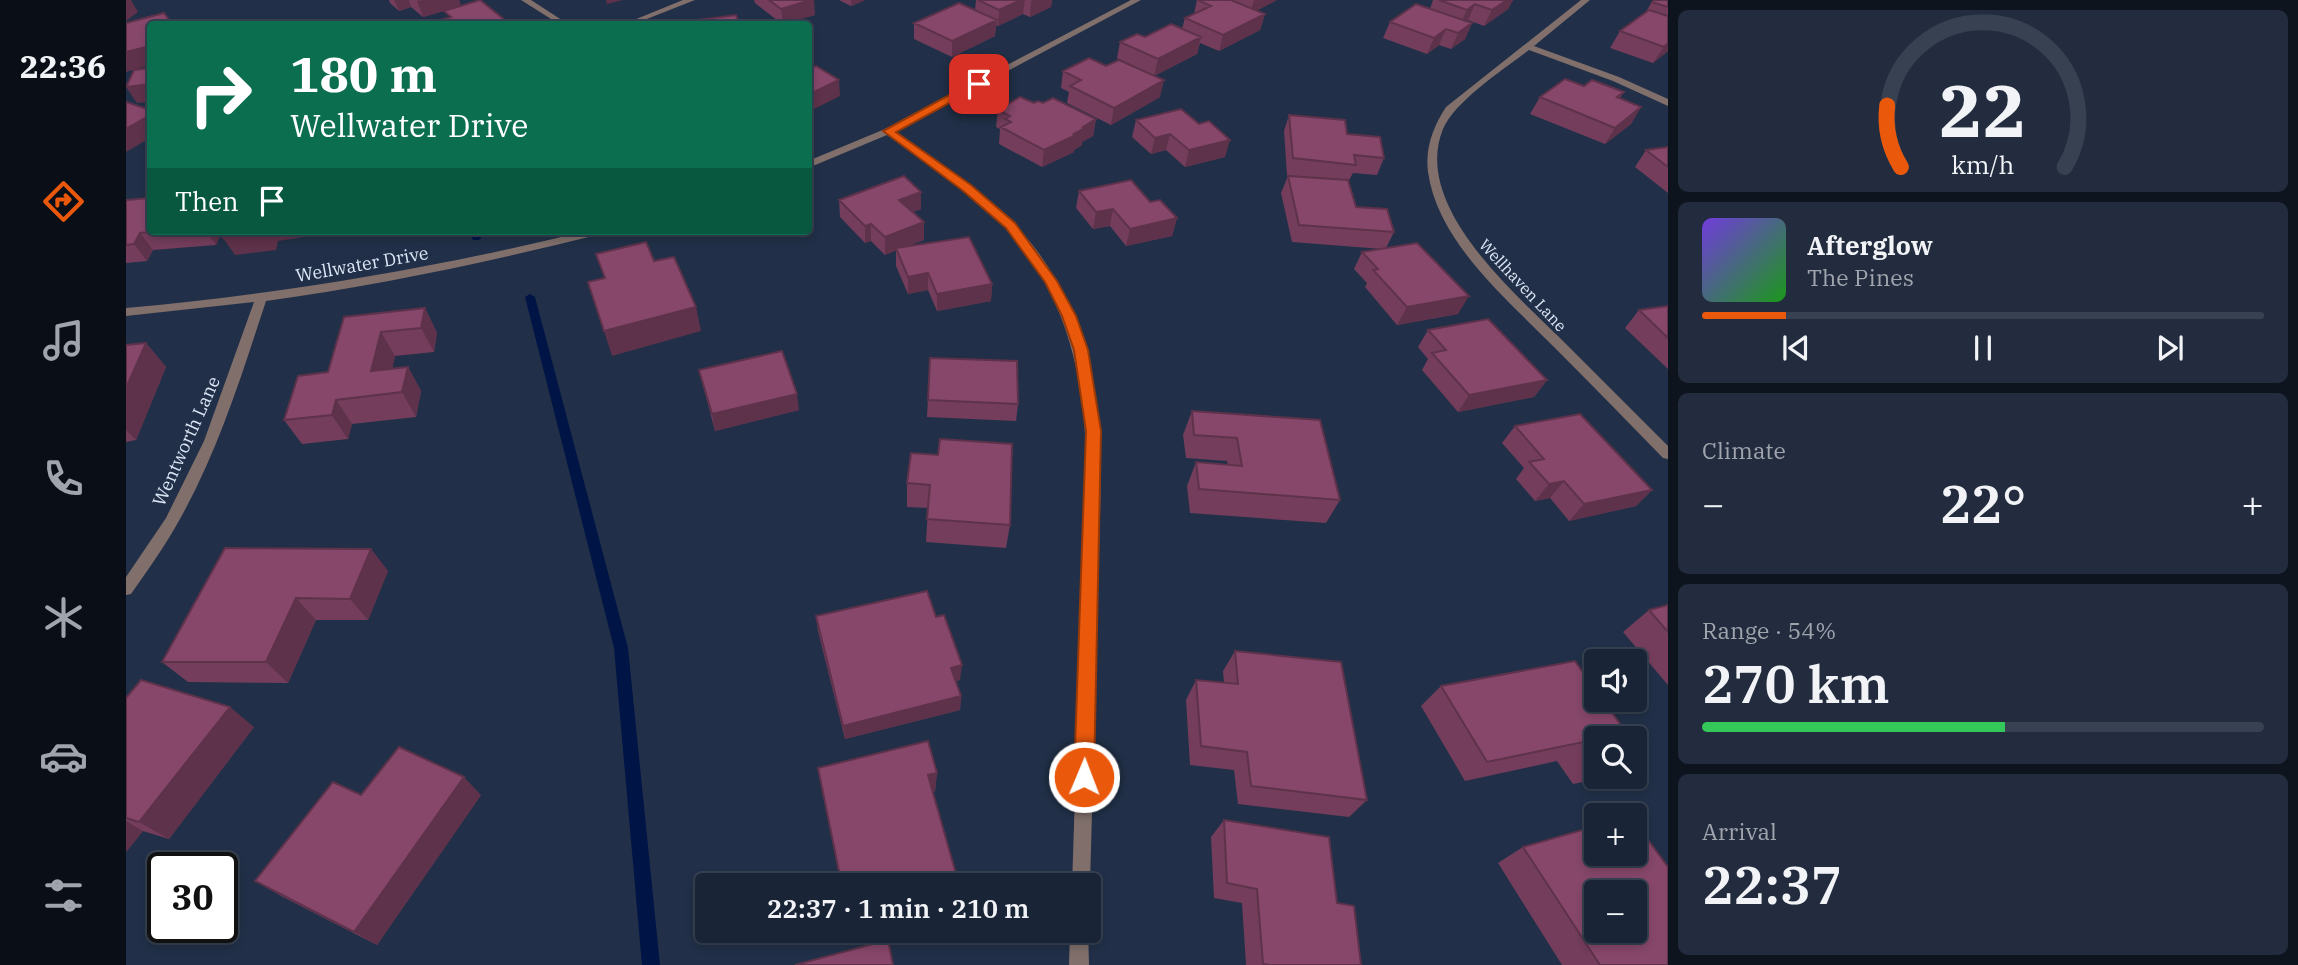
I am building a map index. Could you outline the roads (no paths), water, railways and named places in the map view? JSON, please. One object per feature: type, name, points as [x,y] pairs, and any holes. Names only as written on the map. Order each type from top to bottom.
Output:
[{"type":"street","points":[[525,0],[559,21]]},
{"type":"street","points":[[636,21],[691,0]]},
{"type":"street","points":[[812,163],[888,131],[1138,0]]},
{"type":"street","name":"Wellhaven Lane","points":[[1586,0],[1457,101],[1442,119],[1433,144],[1433,172],[1443,206],[1467,247],[1503,290],[1668,454]]},
{"type":"street","points":[[1526,46],[1616,79],[1668,103]]},
{"type":"street","points":[[888,131],[966,187],[1010,226],[1051,281],[1069,316],[1081,350],[1093,431],[1081,873]]},
{"type":"street","name":"Wellwater Drive","points":[[126,312],[261,299],[466,264],[585,235]]},
{"type":"street","name":"Wentworth Lane","points":[[126,589],[171,521],[203,456],[233,383],[261,299]]},
{"type":"street","points":[[1079,965],[1080,943]]},
{"type":"waterway","points":[[530,297],[621,648],[651,965]]}]
